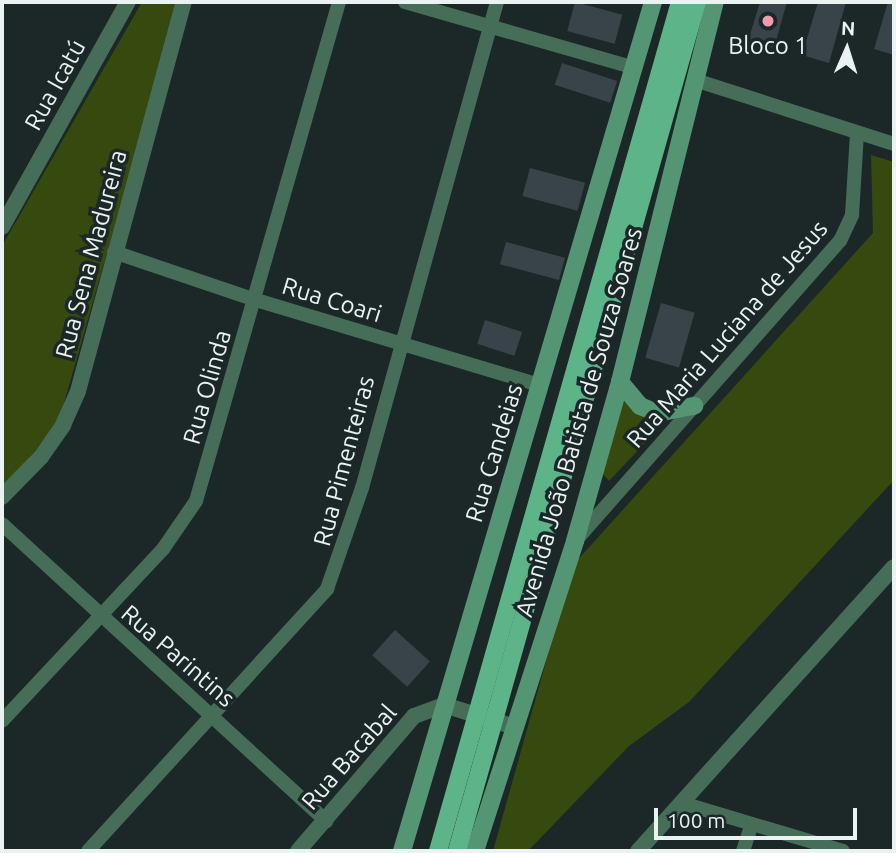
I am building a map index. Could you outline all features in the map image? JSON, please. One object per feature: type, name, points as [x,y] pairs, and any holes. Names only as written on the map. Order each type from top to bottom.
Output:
[{"type":"main road","points":[[635,68],[653,2]]},
{"type":"main road","points":[[438,851],[495,720],[680,2]]},
{"type":"main road","points":[[457,851],[697,2]]},
{"type":"main road","name":"Avenida João Batista de Souza Soares","points":[[475,851],[495,720],[575,541],[620,382],[698,81],[715,2]]},
{"type":"main road","name":"Rua Candeias","points":[[401,851],[635,68]]},
{"type":"main road","points":[[620,382],[640,406],[657,413],[694,406]]},
{"type":"street","name":"Rua Icatú","points":[[2,227],[128,2]]},
{"type":"street","name":"Rua Sena Madureira","points":[[2,498],[41,457],[63,425],[78,391],[184,2]]},
{"type":"street","name":"Rua Olinda","points":[[2,721],[96,616],[163,549],[196,501],[256,300],[338,2]]},
{"type":"street","points":[[405,2],[635,68]]},
{"type":"street","name":"Rua Pimenteiras","points":[[88,851],[327,589],[362,488],[399,344],[497,2]]},
{"type":"street","points":[[698,81],[894,144]]},
{"type":"street","name":"Rua Maria Luciana de Jesus","points":[[575,541],[849,229],[857,133]]},
{"type":"street","name":"Rua Coari","points":[[114,252],[256,300],[539,386]]},
{"type":"street","name":"Rua Parintins","points":[[2,524],[96,616],[213,715],[326,821]]},
{"type":"street","points":[[638,851],[894,567]]},
{"type":"street","points":[[444,705],[495,720]]},
{"type":"street","name":"Rua Bacabal","points":[[298,851],[414,716],[444,705]]},
{"type":"street","points":[[682,803],[751,826],[843,851]]},
{"type":"street","points":[[743,851],[751,826]]},
{"type":"green space","points":[[142,2],[179,2],[58,424],[2,490],[2,246]]},
{"type":"green space","points":[[871,155],[894,162],[894,480],[689,702],[629,746],[528,851],[493,851],[573,565],[873,233]]},
{"type":"green space","points":[[624,401],[663,424],[609,481],[602,473]]},
{"type":"building","points":[[575,2],[622,15],[615,44],[567,31]]},
{"type":"building","name":"Bloco 1","points":[[760,2],[787,2],[774,48],[748,41]]},
{"type":"building","points":[[818,2],[846,2],[829,63],[802,55]]},
{"type":"building","points":[[888,2],[894,2],[894,55],[874,49]]},
{"type":"building","points":[[562,63],[617,81],[610,103],[555,85]]},
{"type":"building","points":[[530,168],[585,183],[578,211],[522,196]]},
{"type":"building","points":[[506,242],[565,258],[559,280],[500,264]]},
{"type":"building","points":[[661,303],[695,313],[679,367],[645,358]]},
{"type":"building","points":[[485,320],[522,332],[514,356],[477,344]]},
{"type":"building","points":[[395,630],[430,661],[407,687],[372,655]]},
{"type":"place","name":"Bloco 1","points":[[768,21]]}]
